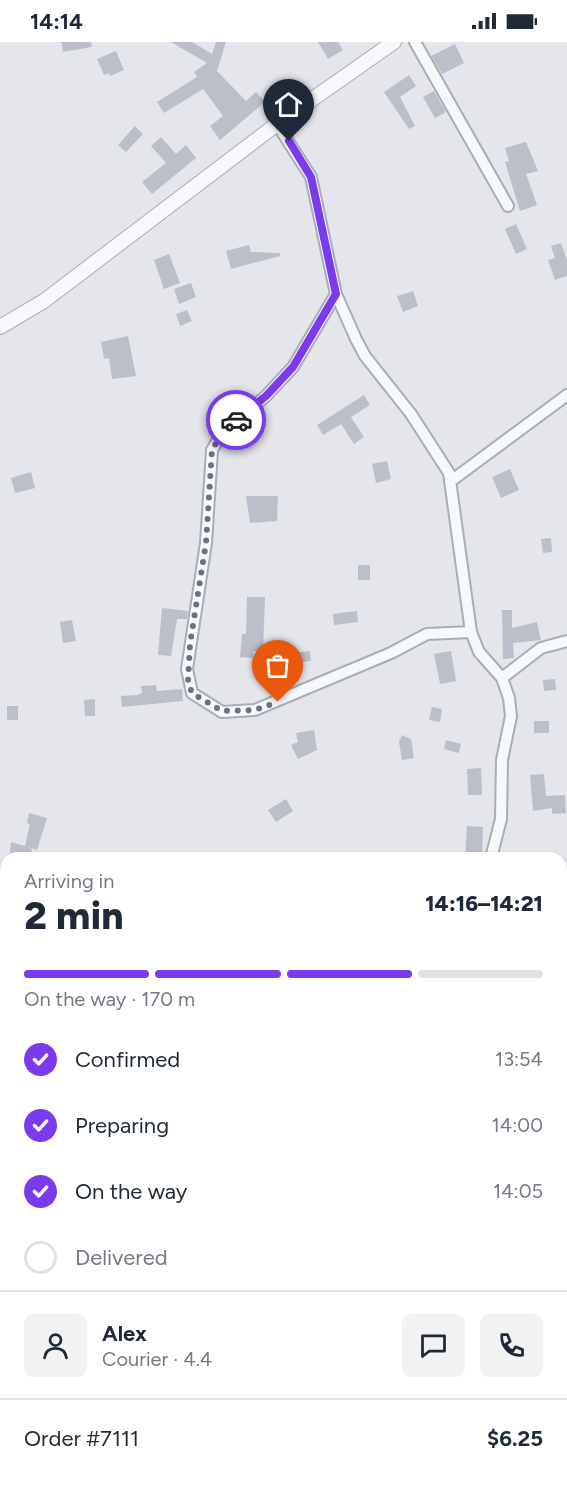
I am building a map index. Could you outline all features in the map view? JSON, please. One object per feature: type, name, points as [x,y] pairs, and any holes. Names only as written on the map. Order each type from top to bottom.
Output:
[{"type":"street","points":[[0,327],[44,301],[278,124],[394,42]]},
{"type":"street","points":[[415,42],[508,206]]},
{"type":"street","points":[[278,124],[311,177],[336,294],[365,356],[411,414],[444,463],[451,481],[471,632],[479,652],[502,678],[509,698],[510,728],[502,760],[501,819],[493,852]]},
{"type":"street","points":[[336,294],[293,367],[266,396],[222,433],[212,450],[206,543],[187,669],[192,693],[222,711],[255,710],[391,653],[427,634],[471,632]]},
{"type":"street","points":[[451,481],[567,395]]},
{"type":"street","points":[[502,678],[541,648],[567,641]]},
{"type":"building","points":[[61,42],[91,42],[92,47],[63,52]]},
{"type":"building","points":[[171,42],[192,42],[212,54],[216,42],[226,42],[217,71],[246,101],[256,92],[265,102],[220,140],[210,126],[223,116],[203,89],[164,113],[157,102],[197,77],[194,72],[207,63]]},
{"type":"building","points":[[318,42],[338,42],[343,50],[328,59]]},
{"type":"building","points":[[455,44],[464,63],[442,74],[431,56]]},
{"type":"building","points":[[116,51],[124,70],[110,76],[109,73],[104,75],[97,59]]},
{"type":"building","points":[[409,75],[416,86],[400,97],[415,126],[409,129],[384,92]]},
{"type":"building","points":[[434,91],[446,112],[435,118],[423,97]]},
{"type":"building","points":[[135,126],[143,134],[126,152],[118,145]]},
{"type":"building","points":[[161,137],[176,154],[186,145],[196,158],[152,194],[142,182],[166,163],[151,146]]},
{"type":"building","points":[[526,142],[538,171],[526,174],[537,205],[520,211],[505,162],[509,161],[505,148]]},
{"type":"building","points":[[516,224],[527,249],[516,254],[505,229]]},
{"type":"building","points":[[561,243],[567,260],[567,276],[555,280],[548,260],[555,258],[551,246]]},
{"type":"building","points":[[249,245],[251,252],[280,253],[280,256],[231,269],[226,251]]},
{"type":"building","points":[[169,254],[180,283],[164,289],[154,260]]},
{"type":"building","points":[[191,283],[196,297],[179,304],[174,289]]},
{"type":"building","points":[[413,291],[418,306],[403,312],[397,296]]},
{"type":"building","points":[[187,310],[192,321],[180,326],[176,314]]},
{"type":"building","points":[[128,336],[136,376],[112,379],[109,358],[104,359],[101,342]]},
{"type":"building","points":[[364,395],[370,405],[351,417],[364,437],[354,444],[341,424],[323,435],[317,425]]},
{"type":"building","points":[[387,461],[391,479],[376,483],[372,464]]},
{"type":"building","points":[[510,469],[519,490],[501,498],[492,477]]},
{"type":"building","points":[[31,472],[35,488],[15,493],[11,478]]},
{"type":"building","points":[[246,496],[278,496],[277,521],[250,523]]},
{"type":"building","points":[[551,538],[552,552],[543,553],[541,539]]},
{"type":"building","points":[[358,565],[370,565],[370,580],[358,580]]},
{"type":"building","points":[[247,597],[265,597],[263,652],[253,651],[253,658],[240,657],[242,634],[246,634]]},
{"type":"building","points":[[162,608],[188,611],[187,619],[177,619],[171,656],[158,655]]},
{"type":"building","points":[[502,610],[512,610],[512,628],[537,622],[541,640],[513,643],[514,658],[503,659]]},
{"type":"building","points":[[357,611],[358,622],[334,625],[333,614]]},
{"type":"building","points":[[72,620],[76,641],[63,643],[60,622]]},
{"type":"building","points":[[310,651],[311,661],[295,663],[293,653]]},
{"type":"building","points":[[451,651],[456,681],[440,684],[434,654]]},
{"type":"building","points":[[555,679],[556,690],[544,691],[543,680]]},
{"type":"building","points":[[156,685],[157,691],[182,689],[183,701],[122,707],[121,696],[137,695],[142,693],[141,686]]},
{"type":"building","points":[[95,699],[95,716],[85,716],[84,700]]},
{"type":"building","points":[[7,706],[18,706],[18,720],[7,720]]},
{"type":"building","points":[[432,707],[442,709],[440,722],[429,720]]},
{"type":"building","points":[[534,721],[549,721],[549,733],[534,733]]},
{"type":"building","points":[[314,730],[317,750],[298,759],[291,745],[298,742],[296,733]]},
{"type":"building","points":[[402,735],[411,739],[414,758],[402,760],[399,742]]},
{"type":"building","points":[[446,740],[461,744],[459,753],[444,749]]},
{"type":"building","points":[[481,768],[482,795],[468,795],[467,769]]},
{"type":"building","points":[[544,774],[546,796],[565,795],[566,813],[552,814],[552,808],[533,811],[530,775]]},
{"type":"building","points":[[286,799],[293,811],[276,822],[268,810]]},
{"type":"building","points":[[29,813],[47,818],[37,850],[28,847],[32,849],[31,852],[10,852],[11,842],[25,846],[30,824],[27,823]]},
{"type":"building","points":[[467,826],[483,827],[482,852],[465,852]]},
{"type":"way so far","points":[[236,420],[222,433],[212,450],[209,464],[206,543],[190,644],[188,682],[192,693],[215,709],[222,711],[236,713],[255,710],[278,702]]},
{"type":"route","points":[[236,420],[266,396],[293,367],[336,294],[311,177],[289,141]]}]
